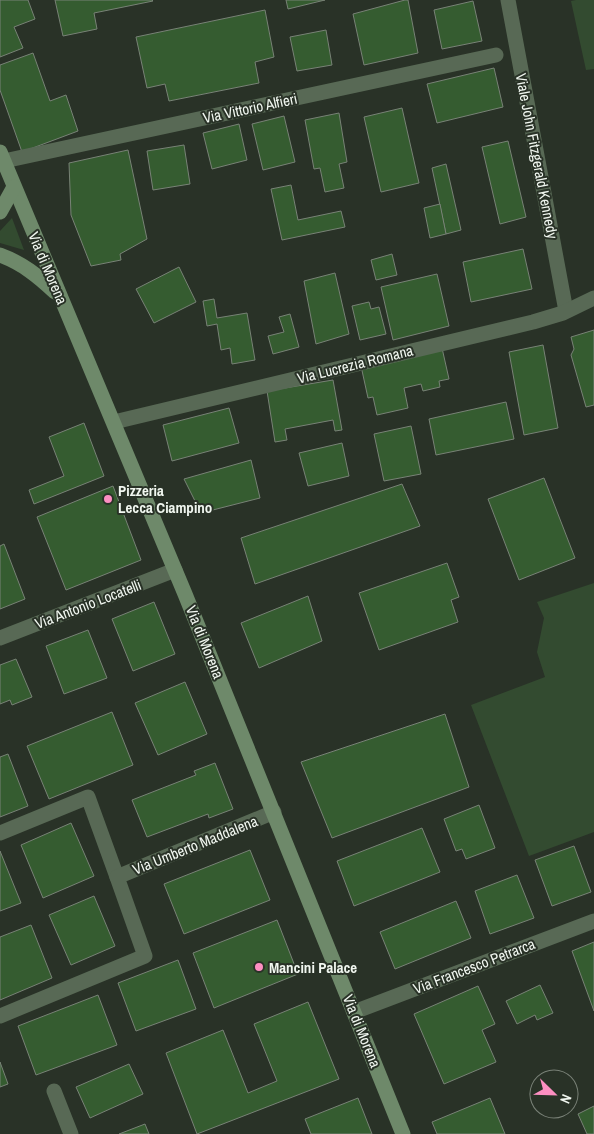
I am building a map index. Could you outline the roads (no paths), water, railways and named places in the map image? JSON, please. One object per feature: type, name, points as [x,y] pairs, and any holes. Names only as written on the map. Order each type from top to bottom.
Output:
[{"type":"street","name":"Viale John Fitzgerald Kennedy","points":[[508,0],[566,311]]},
{"type":"street","name":"Via Vittorio Alfieri","points":[[2,157],[496,55]]},
{"type":"street","name":"Via di Morena","points":[[2,157],[175,570],[403,1134]]},
{"type":"street","points":[[0,212],[14,187]]},
{"type":"street","points":[[0,255],[31,271],[60,296]]},
{"type":"street","name":"Via Lucrezia Romana","points":[[114,422],[533,322],[566,311],[594,298]]},
{"type":"street","name":"Via Antonio Locatelli","points":[[0,638],[175,570]]},
{"type":"street","points":[[0,833],[88,796],[117,877]]},
{"type":"street","name":"Via Umberto Maddalena","points":[[0,1016],[145,956],[117,877],[274,812]]},
{"type":"street","name":"Via Francesco Petrarca","points":[[354,1012],[594,921]]},
{"type":"street","points":[[54,1091],[71,1134]]},
{"type":"place","name":"Pizzeria Lecca Ciampino","points":[[108,499]]},
{"type":"place","name":"Mancini Palace","points":[[259,967]]}]
